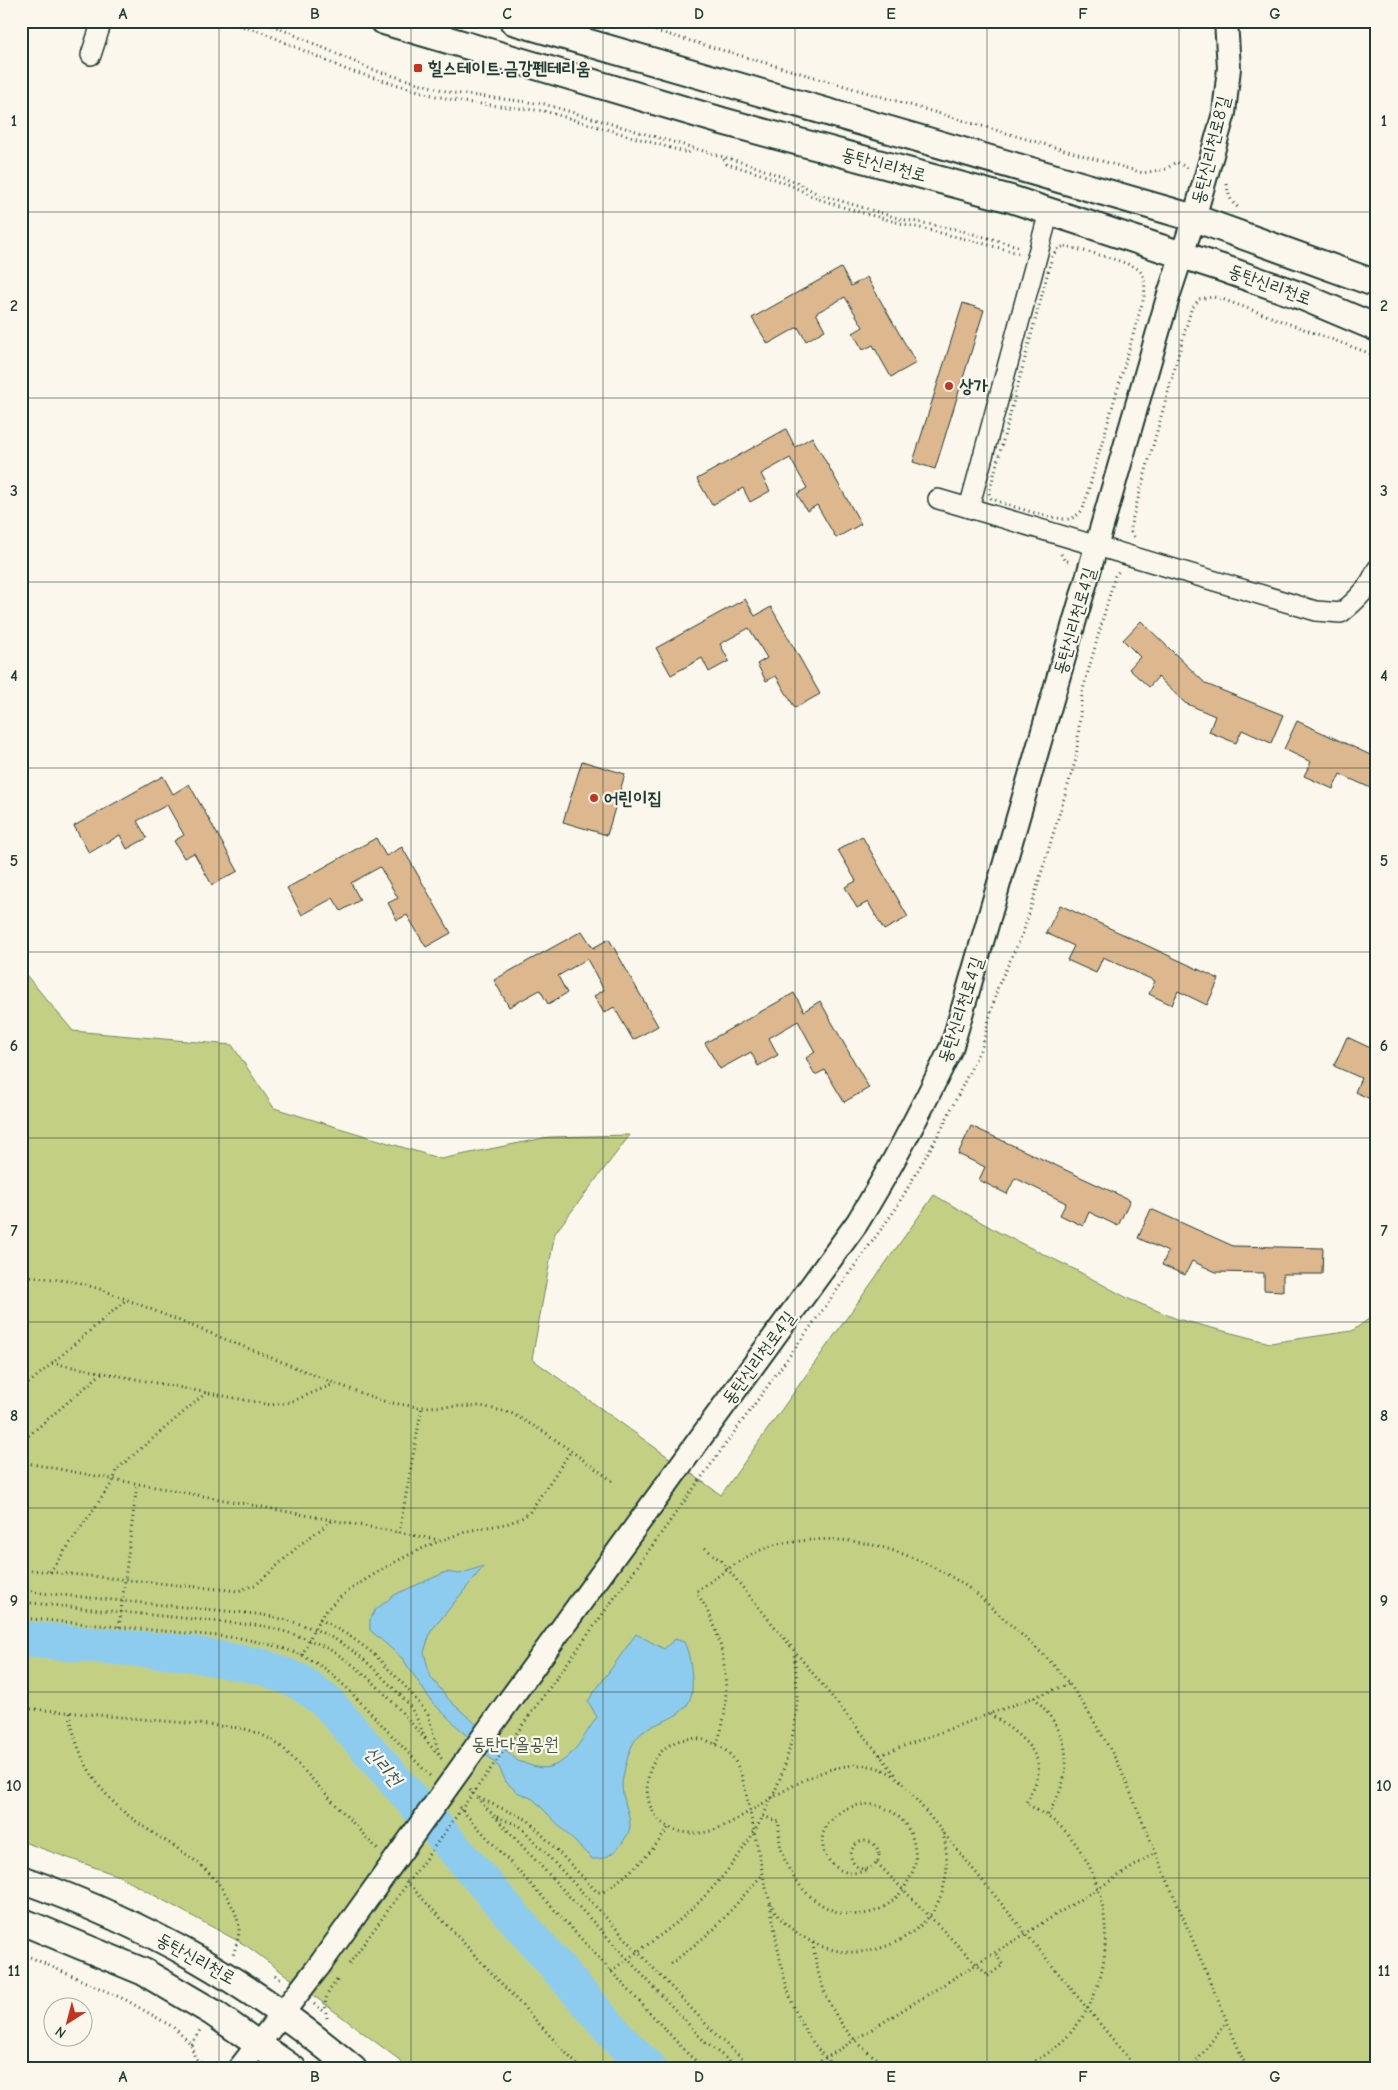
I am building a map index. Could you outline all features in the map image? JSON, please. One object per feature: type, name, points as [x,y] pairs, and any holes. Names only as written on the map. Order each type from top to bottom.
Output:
[{"type":"main road","name":"동탄신리천로","points":[[384,21],[722,121],[1011,200],[1182,255],[1301,296],[1377,328]]},
{"type":"main road","name":"동탄신리천로","points":[[514,21],[1194,218],[1377,284]]},
{"type":"main road","name":"동탄신리천로","points":[[21,1879],[104,1911],[184,1950],[282,2012],[353,2069]]},
{"type":"main road","name":"동탄신리천로","points":[[21,1922],[144,1972],[212,2012],[294,2069]]},
{"type":"street","points":[[91,55],[102,21]]},
{"type":"street","name":"동탄신리천로8길","points":[[1194,218],[1224,113],[1229,68],[1226,21]]},
{"type":"street","points":[[969,508],[1049,212]]},
{"type":"street","name":"동탄신리천로4길","points":[[239,2069],[319,1966],[511,1698],[857,1223],[890,1170],[919,1116],[952,1046],[1096,546],[1194,218]]},
{"type":"street","points":[[938,499],[1316,611],[1341,612],[1359,598],[1372,580],[1377,569]]},
{"type":"path","points":[[224,21],[262,32],[347,70],[436,96],[463,102],[544,111],[688,153],[693,149]]},
{"type":"path","points":[[263,21],[373,70],[453,93],[544,104],[751,165],[794,181],[818,194],[882,213],[1025,248],[1018,253],[956,235],[902,224],[818,199],[793,186],[751,170],[727,164],[724,158]]},
{"type":"path","points":[[622,21],[1143,173],[1166,169],[1176,162]]},
{"type":"path","points":[[1065,246],[1135,266],[1144,277],[1145,285],[1144,298],[1083,509],[1080,514],[1068,519],[1001,503],[991,498],[989,493],[1052,257],[1057,249],[1065,246]]},
{"type":"path","points":[[1137,541],[1131,532],[1131,524],[1191,310],[1199,299],[1213,297],[1222,299],[1377,356]]},
{"type":"path","points":[[21,1275],[88,1285],[127,1299],[334,1384],[386,1402],[422,1407],[476,1406],[511,1413],[531,1423],[614,1482]]},
{"type":"path","points":[[22,1389],[127,1299]]},
{"type":"path","points":[[52,1363],[262,1404],[290,1402],[334,1384]]},
{"type":"path","points":[[21,1442],[102,1373]]},
{"type":"path","points":[[50,1572],[114,1480],[116,1470],[206,1393]]},
{"type":"path","points":[[399,1533],[422,1407]]},
{"type":"path","points":[[302,1655],[326,1611],[355,1587],[407,1554],[438,1540],[471,1530],[511,1524],[529,1513],[571,1451]]},
{"type":"path","points":[[21,1462],[438,1540]]},
{"type":"path","points":[[119,1627],[137,1484]]},
{"type":"path","points":[[21,1569],[238,1591],[248,1589],[257,1584],[302,1542],[332,1521]]},
{"type":"path","points":[[716,1744],[724,1716],[723,1658],[713,1623],[697,1591],[728,1570],[758,1551],[773,1545],[810,1539],[845,1539],[896,1551],[964,1585],[1046,1658],[1069,1684],[1098,1728],[1118,1763],[1247,2069]]},
{"type":"path","points":[[705,1548],[728,1570],[1137,2069]]},
{"type":"path","points":[[21,1591],[256,1614],[290,1620],[315,1629],[358,1653],[380,1674],[408,1704],[429,1744],[362,1672],[338,1654],[296,1634],[263,1626],[21,1602]]},
{"type":"path","points":[[21,1618],[240,1638],[276,1646],[302,1655],[326,1670],[348,1689],[436,1783]]},
{"type":"path","points":[[320,1620],[344,1632],[374,1654],[404,1686],[428,1714],[440,1756]]},
{"type":"path","points":[[612,1971],[667,1931],[702,1900],[733,1863],[763,1816],[785,1763],[796,1720],[797,1677],[794,1650]]},
{"type":"path","points":[[879,1755],[1069,1684]]},
{"type":"path","points":[[1034,1697],[1054,1722],[1066,1752],[1063,1785],[1047,1816]]},
{"type":"path","points":[[21,1708],[241,1728],[257,1732],[271,1739],[284,1749],[378,1850]]},
{"type":"path","points":[[70,1713],[72,1732],[80,1754],[93,1778],[108,1797],[129,1816],[177,1846],[196,1861],[215,1879],[227,1895],[235,1912],[239,1930],[232,1956]]},
{"type":"path","points":[[990,1714],[1024,1740],[1032,1752],[1038,1764],[1036,1781],[1026,1803],[1047,1816],[1065,1831],[1083,1855],[1098,1888],[1105,1921],[1105,1950],[1100,1982],[1087,2009],[1073,2030],[1058,2046],[1022,2069]]},
{"type":"path","points":[[343,1972],[529,1716]]},
{"type":"path","points":[[836,2069],[825,2058],[804,2030],[789,1998],[750,1812],[736,1763],[728,1753],[716,1744],[690,1738],[670,1745],[656,1758],[648,1777],[646,1787],[647,1798],[652,1810],[668,1828],[692,1834],[703,1833],[726,1824],[750,1812],[811,1776],[835,1768],[873,1766],[892,1774],[901,1781]]},
{"type":"path","points":[[478,1798],[528,1820],[597,1892],[603,1892],[640,1864],[656,1846],[668,1828]]},
{"type":"path","points":[[456,1804],[688,2054],[705,2069]]},
{"type":"path","points":[[763,1816],[779,1822],[781,1850],[786,1865],[806,1894],[820,1904],[835,1911],[858,1914],[878,1910],[899,1896],[914,1869],[916,1855],[910,1831],[904,1821],[881,1806],[866,1804],[852,1806],[841,1811],[830,1820],[824,1830],[824,1854],[838,1870],[862,1872],[869,1869],[877,1863],[879,1854],[876,1846],[863,1841],[855,1845],[850,1854],[852,1863],[860,1869],[869,1869]]},
{"type":"path","points":[[740,2069],[706,2043],[496,1816],[520,1826],[640,1951],[719,2038],[745,2061],[759,2069]]},
{"type":"path","points":[[768,1895],[772,1906],[782,1921],[812,1942],[832,1950],[848,1953],[861,1952],[889,1945],[916,1929],[934,1909],[941,1897],[948,1860],[943,1833]]},
{"type":"path","points":[[808,2069],[1155,1853]]},
{"type":"path","points":[[877,1863],[988,1976],[1003,1965],[995,1953]]},
{"type":"path","points":[[671,1964],[714,1929],[763,1874]]},
{"type":"path","points":[[406,1880],[581,2069]]},
{"type":"path","points":[[812,1942],[822,1990],[837,2018],[854,2041],[881,2062],[895,2069]]},
{"type":"path","points":[[21,1953],[126,2000],[173,2027],[191,2044],[195,2058],[209,2069]]},
{"type":"path","points":[[329,2023],[325,2004],[326,1996],[338,1980]]},
{"type":"path","points":[[1191,2069],[1226,2022]]},
{"type":"green space","name":"동탄다올공원","points":[[21,969],[73,1031],[232,1045],[274,1108],[441,1159],[549,1137],[630,1135],[555,1233],[532,1359],[721,1495],[934,1195],[1000,1233],[1074,1269],[1129,1299],[1177,1319],[1270,1343],[1352,1331],[1377,1313],[1377,2069],[408,2069],[397,2058],[247,1946],[119,1876],[21,1841]]},
{"type":"water","points":[[484,1566],[431,1631],[424,1652],[430,1676],[450,1701],[518,1761],[545,1768],[557,1764],[571,1754],[597,1717],[588,1701],[636,1634],[664,1649],[675,1639],[684,1642],[691,1670],[691,1695],[686,1706],[678,1714],[647,1729],[638,1737],[631,1748],[625,1766],[622,1785],[630,1821],[629,1831],[620,1845],[604,1858],[592,1859],[533,1799],[517,1792],[506,1782],[499,1767],[432,1702],[402,1658],[370,1630],[370,1620],[375,1610],[396,1594],[446,1572],[459,1574]]},
{"type":"building","points":[[841,268],[851,286],[867,277],[916,363],[891,377],[873,345],[863,350],[853,333],[863,327],[845,297],[816,313],[825,330],[806,341],[798,327],[768,344],[752,318]]},
{"type":"building","name":"상가","points":[[963,303],[984,310],[935,469],[913,462]]},
{"type":"building","points":[[786,429],[795,447],[812,437],[861,524],[836,538],[817,505],[807,511],[797,494],[807,488],[790,458],[761,474],[770,491],[750,502],[743,488],[712,505],[697,479]]},
{"type":"building","points":[[745,599],[755,616],[771,607],[820,694],[795,708],[776,676],[766,681],[757,664],[767,658],[749,628],[720,644],[729,661],[709,672],[702,658],[671,675],[656,648]]},
{"type":"building","points":[[1141,621],[1206,684],[1283,715],[1271,743],[1242,730],[1236,743],[1209,732],[1215,716],[1185,703],[1158,677],[1149,687],[1129,669],[1140,657],[1123,640]]},
{"type":"building","points":[[1297,721],[1377,758],[1377,791],[1340,774],[1333,789],[1304,776],[1311,762],[1284,749]]},
{"type":"building","name":"어린이집","points":[[582,761],[625,774],[607,835],[563,822]]},
{"type":"building","points":[[163,776],[173,794],[189,784],[238,871],[212,885],[194,853],[184,858],[174,841],[184,835],[167,805],[137,821],[147,838],[127,849],[120,835],[89,853],[74,826]]},
{"type":"building","points":[[862,836],[908,917],[884,930],[868,902],[857,908],[845,887],[856,881],[838,850]]},
{"type":"building","points":[[376,838],[386,856],[402,847],[451,933],[426,947],[407,915],[397,920],[388,903],[398,898],[380,867],[351,883],[360,900],[341,911],[333,898],[302,915],[287,888]]},
{"type":"building","points":[[1060,905],[1219,979],[1207,1005],[1178,991],[1172,1005],[1149,994],[1155,981],[1103,957],[1096,973],[1067,960],[1074,946],[1046,933]]},
{"type":"building","points":[[582,931],[593,948],[609,939],[658,1026],[633,1040],[614,1007],[604,1013],[594,996],[604,990],[587,959],[558,976],[567,993],[548,1004],[540,990],[509,1007],[494,980]]},
{"type":"building","points":[[794,993],[804,1011],[820,1001],[869,1088],[844,1102],[825,1070],[815,1075],[806,1058],[815,1052],[798,1021],[769,1038],[778,1055],[758,1066],[751,1052],[720,1069],[705,1043]]},
{"type":"building","points":[[1347,1037],[1377,1051],[1377,1102],[1355,1092],[1361,1078],[1334,1066]]},
{"type":"building","points":[[971,1126],[1130,1200],[1118,1226],[1089,1212],[1083,1226],[1060,1215],[1066,1203],[1015,1178],[1007,1194],[979,1180],[985,1167],[958,1154]]},
{"type":"building","points":[[1151,1209],[1233,1246],[1323,1248],[1322,1274],[1283,1274],[1283,1291],[1264,1290],[1264,1273],[1216,1272],[1192,1261],[1185,1275],[1162,1265],[1168,1252],[1138,1238]]},
{"type":"waterway","name":"신리천","points":[[21,1639],[186,1653],[263,1667],[300,1682],[327,1702],[623,2043],[649,2069]]},
{"type":"place","name":"힐스테이트.금강펜테리움","points":[[418,68]]},
{"type":"place","name":"상가","points":[[949,386]]},
{"type":"place","name":"어린이집","points":[[594,798]]}]
